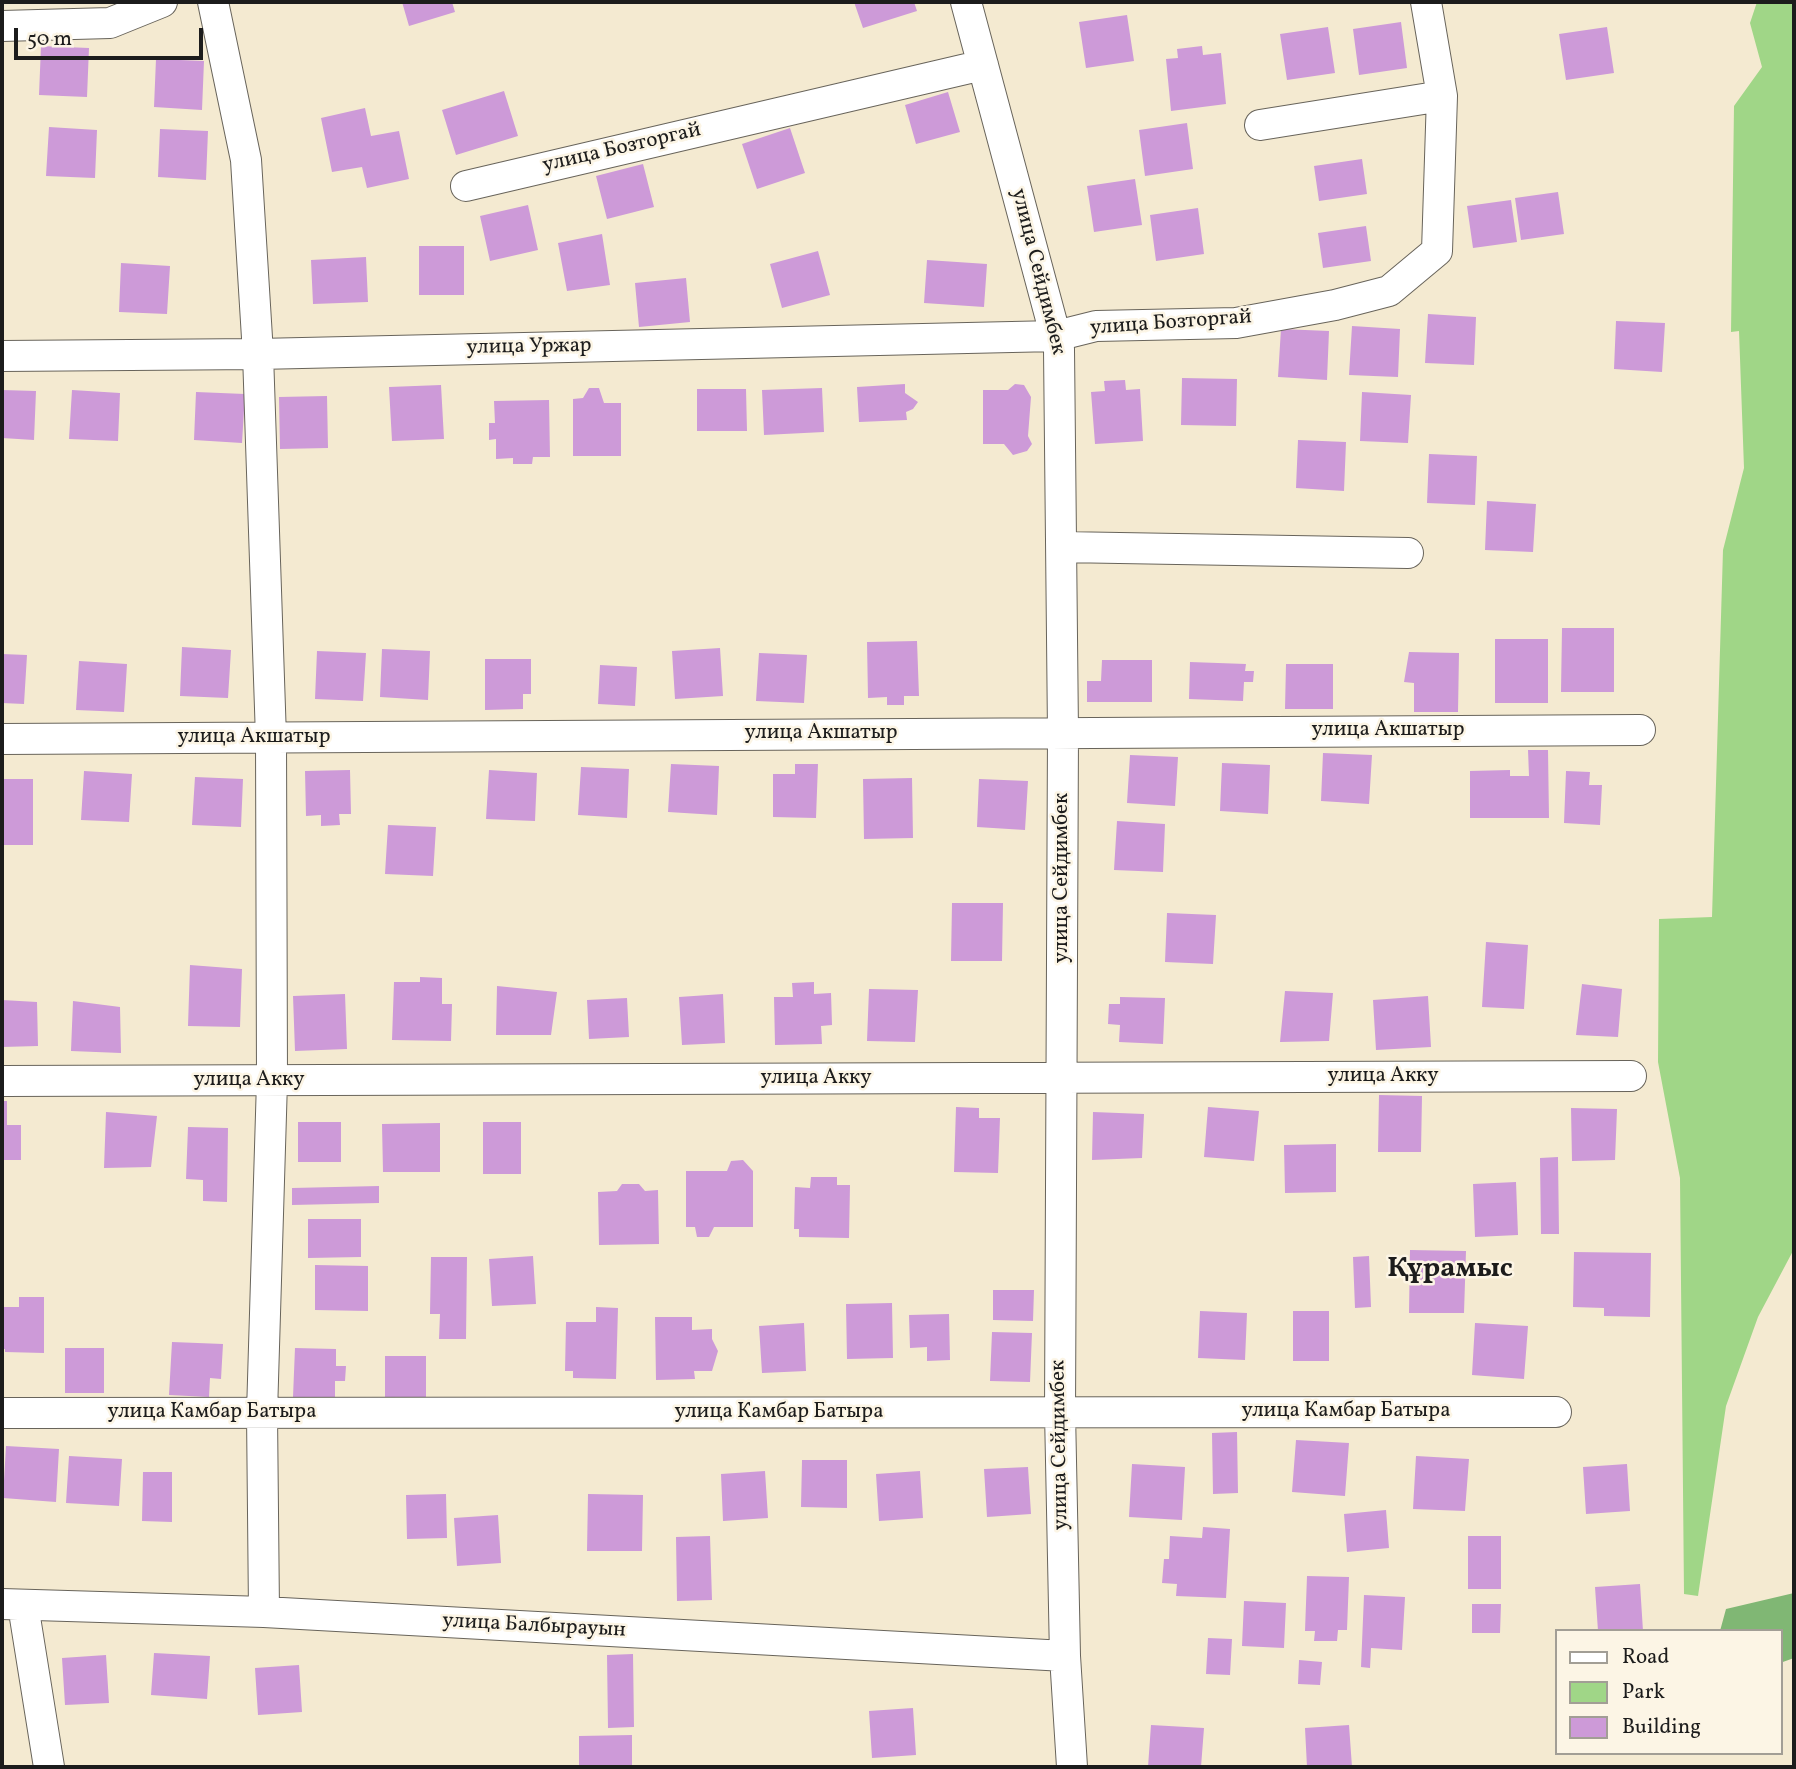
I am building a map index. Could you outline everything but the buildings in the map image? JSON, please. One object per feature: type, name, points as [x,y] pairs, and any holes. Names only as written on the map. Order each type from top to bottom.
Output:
[{"type":"street","points":[[2,26],[110,23],[162,2]]},
{"type":"street","points":[[213,2],[246,160],[258,354],[271,737],[272,1080],[262,1413],[264,1612]]},
{"type":"street","name":"улица Сейдимбек","points":[[966,2],[1059,349],[1063,733],[1060,1412],[1065,1656],[1072,1767]]},
{"type":"street","name":"улица Бозторгай","points":[[1056,336],[1096,326],[1236,323],[1335,305],[1389,291],[1437,251],[1442,96],[1426,2]]},
{"type":"street","name":"улица Бозторгай","points":[[466,186],[983,65]]},
{"type":"street","points":[[1260,125],[1442,96]]},
{"type":"street","name":"улица Уржар","points":[[2,356],[258,354],[1056,336]]},
{"type":"street","points":[[1062,547],[1408,553]]},
{"type":"street","name":"улица Акшатыр","points":[[2,739],[1640,730]]},
{"type":"street","name":"улица Акку","points":[[2,1081],[1630,1076]]},
{"type":"street","name":"улица Камбар Батыра","points":[[2,1413],[1556,1412]]},
{"type":"street","points":[[12,1604],[49,1767]]},
{"type":"street","name":"улица Балбырауын","points":[[12,1604],[264,1612],[1065,1656]]},
{"type":"green space","points":[[1757,2],[1794,2],[1794,1249],[1758,1317],[1726,1406],[1698,1596],[1684,1594],[1680,1178],[1658,1062],[1659,919],[1712,917],[1723,550],[1744,468],[1739,331],[1731,332],[1734,106],[1762,67],[1750,23]]},
{"type":"green space","points":[[1794,1593],[1794,1658],[1782,1662],[1782,1629],[1721,1629],[1726,1609]]},
{"type":"district","name":"Құрамыс","points":[[1450,1271]]}]
